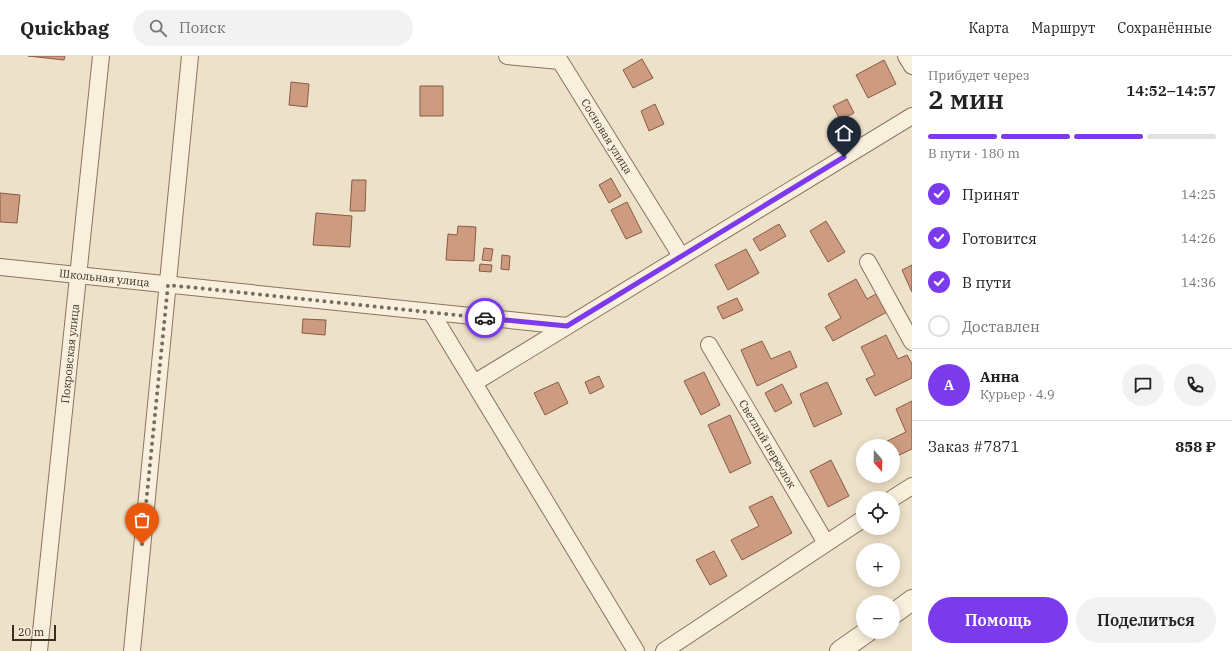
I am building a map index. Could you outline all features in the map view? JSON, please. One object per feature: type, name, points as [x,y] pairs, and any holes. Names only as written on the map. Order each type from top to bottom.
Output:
[{"type":"street","name":"Покровская улица","points":[[39,651],[101,56]]},
{"type":"street","points":[[132,651],[190,56]]},
{"type":"street","name":"Сосновая улица","points":[[507,56],[560,61],[681,256]]},
{"type":"street","points":[[906,56],[912,66]]},
{"type":"street","points":[[474,383],[912,116]]},
{"type":"street","points":[[868,262],[912,342]]},
{"type":"street","name":"Школьная улица","points":[[0,267],[567,326]]},
{"type":"street","points":[[431,312],[636,651]]},
{"type":"street","name":"Светлый переулок","points":[[709,345],[826,543]]},
{"type":"street","points":[[900,494],[912,486]]},
{"type":"street","points":[[664,651],[856,524]]},
{"type":"street","points":[[900,609],[912,600]]},
{"type":"street","points":[[840,651],[857,639]]},
{"type":"building","points":[[28,56],[65,56],[64,60]]},
{"type":"building","points":[[642,59],[653,78],[633,88],[623,70]]},
{"type":"building","points":[[884,60],[896,84],[868,98],[856,75]]},
{"type":"building","points":[[291,82],[309,84],[307,107],[289,105]]},
{"type":"building","points":[[420,86],[443,86],[443,116],[420,116]]},
{"type":"building","points":[[847,99],[854,113],[840,120],[833,106]]},
{"type":"building","points":[[655,104],[664,124],[649,131],[641,111]]},
{"type":"building","points":[[611,178],[621,196],[609,203],[599,185]]},
{"type":"building","points":[[352,180],[366,180],[365,211],[350,211]]},
{"type":"building","points":[[0,193],[20,195],[17,223],[0,222]]},
{"type":"building","points":[[627,202],[642,232],[626,239],[611,210]]},
{"type":"building","points":[[316,213],[352,216],[350,247],[313,245]]},
{"type":"building","points":[[826,221],[845,252],[828,262],[810,231]]},
{"type":"building","points":[[779,224],[786,236],[760,251],[753,239]]},
{"type":"building","points":[[458,226],[476,227],[474,261],[446,260],[448,234],[457,235]]},
{"type":"building","points":[[484,248],[493,249],[491,261],[482,260]]},
{"type":"building","points":[[746,249],[759,273],[728,290],[715,265]]},
{"type":"building","points":[[502,255],[510,256],[509,270],[501,269]]},
{"type":"building","points":[[480,264],[492,265],[491,272],[479,271]]},
{"type":"building","points":[[912,265],[912,292],[902,270]]},
{"type":"building","points":[[856,279],[867,299],[876,294],[887,312],[833,341],[825,327],[841,318],[828,294]]},
{"type":"building","points":[[737,298],[743,310],[723,319],[717,307]]},
{"type":"building","points":[[303,319],[326,320],[325,335],[302,333]]},
{"type":"building","points":[[886,335],[898,359],[907,355],[912,364],[912,378],[875,396],[866,379],[875,375],[861,347]]},
{"type":"building","points":[[762,341],[771,359],[790,351],[797,367],[757,386],[741,350]]},
{"type":"building","points":[[704,372],[720,405],[701,415],[684,381]]},
{"type":"building","points":[[599,376],[604,387],[590,394],[585,382]]},
{"type":"building","points":[[558,382],[568,403],[545,415],[534,393]]},
{"type":"building","points":[[827,382],[842,414],[814,427],[800,394]]},
{"type":"building","points":[[782,384],[792,403],[775,412],[765,393]]},
{"type":"building","points":[[912,401],[912,449],[900,455],[900,439],[892,439],[906,432],[896,409]]},
{"type":"building","points":[[730,415],[751,463],[730,473],[708,425]]},
{"type":"building","points":[[831,460],[849,496],[828,507],[810,471]]},
{"type":"building","points":[[772,496],[792,533],[742,560],[731,540],[759,526],[749,507]]},
{"type":"building","points":[[714,551],[727,576],[710,585],[696,560]]},
{"type":"way so far","points":[[142,544],[168,285],[485,318]]},
{"type":"route","points":[[485,318],[567,326],[844,157]]}]
